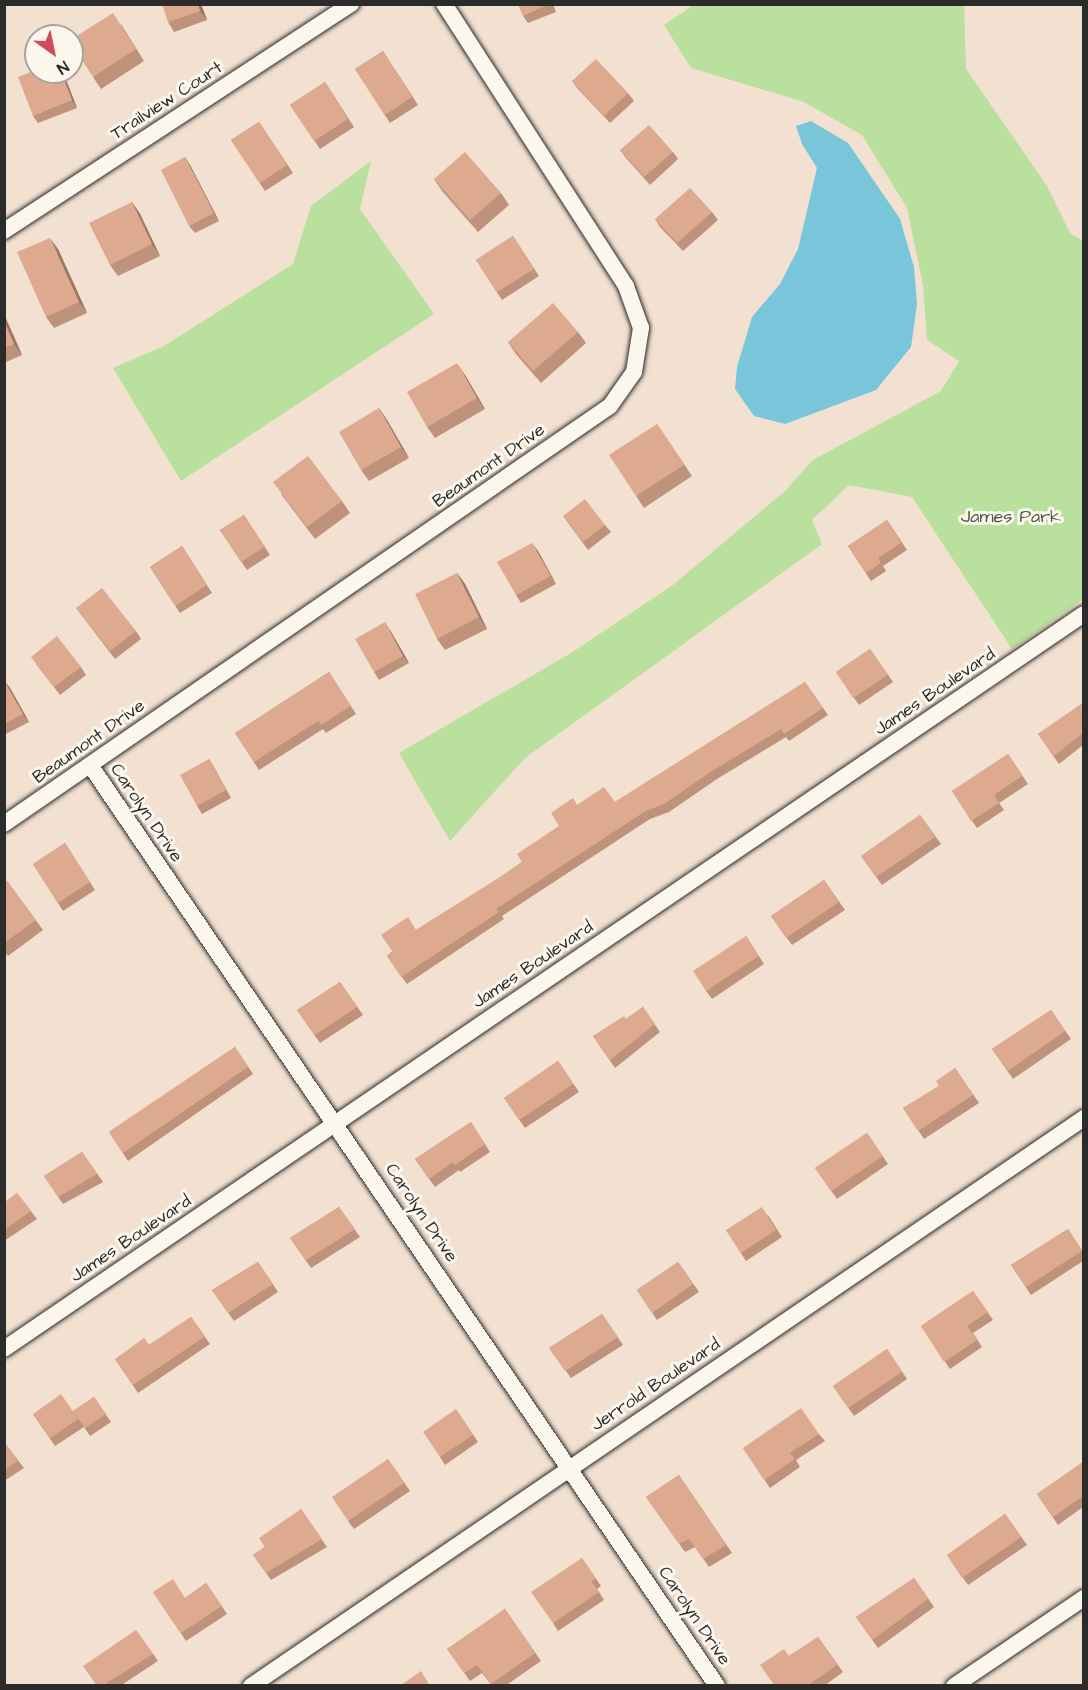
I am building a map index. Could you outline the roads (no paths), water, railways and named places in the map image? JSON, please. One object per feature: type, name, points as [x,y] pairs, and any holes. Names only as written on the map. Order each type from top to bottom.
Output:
[{"type":"street","name":"Trailview Court","points":[[4,231],[351,4]]},
{"type":"street","name":"Beaumont Drive","points":[[4,824],[610,406],[634,372],[641,328],[626,286],[444,4]]},
{"type":"street","name":"James Boulevard","points":[[4,1349],[1083,614]]},
{"type":"street","name":"Carolyn Drive","points":[[90,765],[336,1123],[717,1686]]},
{"type":"street","name":"Jerrold Boulevard","points":[[251,1686],[1083,1118]]},
{"type":"street","points":[[954,1686],[1083,1598]]},
{"type":"water","points":[[811,121],[848,143],[900,219],[914,267],[917,304],[911,347],[876,390],[785,424],[754,416],[735,389],[737,367],[752,317],[780,284],[798,249],[817,168],[802,144],[796,126]]},
{"type":"park label","name":"James Park","points":[[1011,517]]}]
